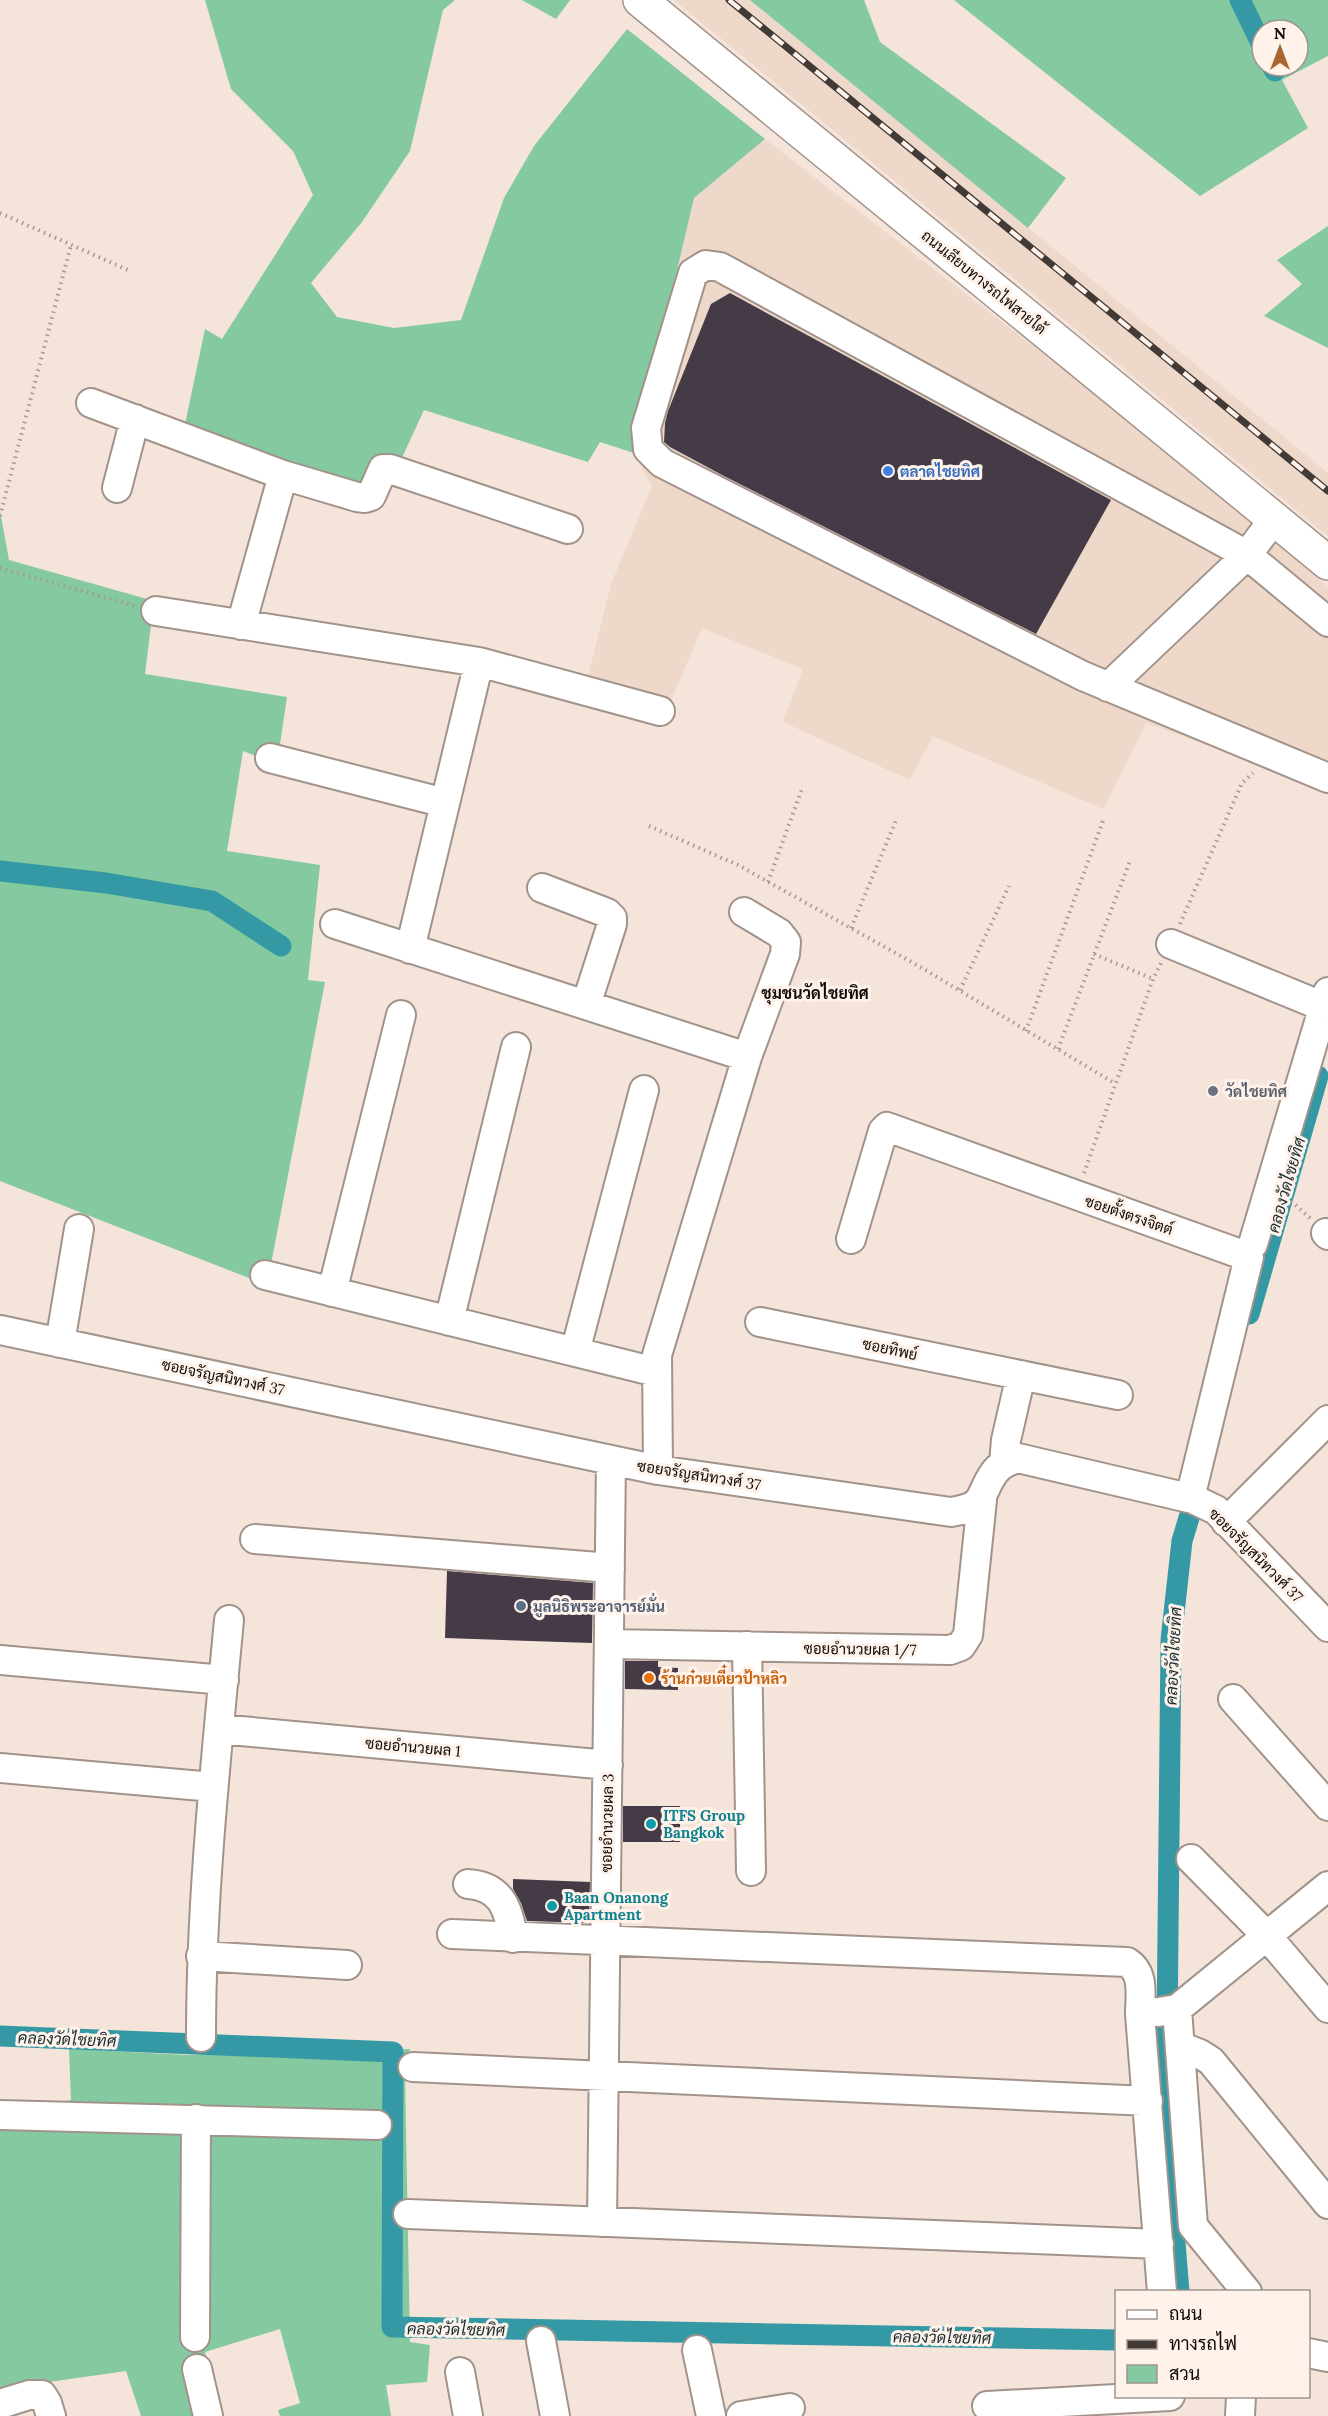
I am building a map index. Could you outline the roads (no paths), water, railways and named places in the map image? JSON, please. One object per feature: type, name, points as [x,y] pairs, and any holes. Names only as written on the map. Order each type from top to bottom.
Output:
[{"type":"main road","name":"ถนนเลียบทางรถไฟสายใต้","points":[[640,0],[1328,563]]},
{"type":"street","points":[[1328,622],[1247,555],[720,267],[706,265],[693,273],[646,428],[648,449],[662,463],[1072,671],[1328,778]]},
{"type":"street","points":[[91,403],[283,475],[365,498],[371,496],[375,491],[384,469],[390,469],[568,529]]},
{"type":"street","points":[[117,488],[135,419]]},
{"type":"street","points":[[241,625],[283,475]]},
{"type":"street","points":[[1108,687],[1247,555],[1274,519]]},
{"type":"street","points":[[156,611],[479,662],[660,711]]},
{"type":"street","points":[[410,949],[479,662]]},
{"type":"street","points":[[270,758],[445,803]]},
{"type":"street","points":[[542,888],[607,913],[612,918],[586,1005]]},
{"type":"street","points":[[658,1470],[657,1355],[747,1057],[785,954],[786,942],[779,933],[744,912]]},
{"type":"street","points":[[335,924],[747,1057]]},
{"type":"street","points":[[1171,944],[1326,999],[1253,1244]]},
{"type":"street","points":[[332,1292],[401,1015]]},
{"type":"street","points":[[449,1321],[516,1047]]},
{"type":"street","points":[[575,1352],[644,1090]]},
{"type":"street","name":"ซอยตั้งตรงจิตต์","points":[[851,1239],[883,1131],[887,1127],[1249,1257],[1206,1507]]},
{"type":"street","points":[[60,1342],[79,1229]]},
{"type":"street","points":[[265,1275],[656,1372]]},
{"type":"street","name":"ซอยทิพย์","points":[[760,1322],[1118,1395]]},
{"type":"street","name":"ซอยจรัญสนิทวงศ์ 37","points":[[0,1330],[658,1470],[951,1512],[967,1509],[982,1500]]},
{"type":"street","points":[[1004,1463],[1006,1440],[1021,1375]]},
{"type":"street","points":[[982,1500],[994,1472],[1004,1463],[1018,1458],[1206,1507],[1328,1420]]},
{"type":"street","name":"ซอยอำนวยผล 3","points":[[602,2222],[611,1460]]},
{"type":"street","name":"ซอยอำนวยผล 1/7","points":[[609,1644],[950,1650],[961,1646],[968,1635],[982,1500]]},
{"type":"street","name":"ซอยจรัญสนิทวงศ์ 37","points":[[1206,1507],[1324,1616]]},
{"type":"street","points":[[255,1539],[610,1568]]},
{"type":"street","points":[[201,2037],[201,1956],[213,1787],[229,1620]]},
{"type":"street","points":[[747,1647],[751,1871]]},
{"type":"street","points":[[0,1660],[224,1680]]},
{"type":"street","points":[[1233,1699],[1328,1806]]},
{"type":"street","name":"ซอยอำนวยผล 1","points":[[219,1729],[608,1765]]},
{"type":"street","points":[[0,1768],[213,1787]]},
{"type":"street","points":[[1191,1859],[1267,1936],[1328,2008]]},
{"type":"street","points":[[468,1884],[488,1887],[497,1895],[510,1917],[513,1938]]},
{"type":"street","points":[[1162,2290],[1148,2101],[1163,2011],[1267,1936],[1328,1886]]},
{"type":"street","points":[[452,1934],[1127,1962],[1134,1966],[1163,2011],[1180,2046],[1193,2226],[1245,2290]]},
{"type":"street","points":[[201,1956],[347,1965]]},
{"type":"street","points":[[1180,2046],[1211,2061],[1328,2204]]},
{"type":"street","points":[[413,2067],[1148,2101]]},
{"type":"street","points":[[0,2115],[377,2126]]},
{"type":"street","points":[[195,2337],[196,2119]]},
{"type":"street","points":[[408,2214],[1159,2244]]},
{"type":"street","points":[[541,2341],[555,2416]]},
{"type":"street","points":[[697,2350],[711,2416]]},
{"type":"street","points":[[1310,2353],[1328,2357]]},
{"type":"street","points":[[197,2369],[208,2416]]},
{"type":"street","points":[[460,2372],[468,2416]]},
{"type":"street","points":[[0,2404],[29,2395],[42,2395],[51,2416]]},
{"type":"street","points":[[987,2406],[1150,2398]]},
{"type":"street","points":[[1240,2416],[1241,2398]]},
{"type":"street","points":[[741,2416],[790,2408]]},
{"type":"waterway","points":[[1240,0],[1250,20]]},
{"type":"waterway","points":[[0,871],[106,883],[212,901],[281,946]]},
{"type":"waterway","name":"คลองวัดไชยทิศ","points":[[1249,1314],[1318,1076]]},
{"type":"waterway","name":"คลองวัดไชยทิศ","points":[[1179,2290],[1166,2131],[1171,1640],[1182,1541],[1198,1488]]},
{"type":"waterway","name":"คลองวัดไชยทิศ","points":[[0,2036],[393,2052],[392,2327],[1115,2340]]},
{"type":"railway","points":[[729,0],[1328,491]]},
{"type":"place","name":"ตลาดไชยทิศ","points":[[888,471]]},
{"type":"place","name":"วัดไชยทิศ","points":[[1213,1091]]},
{"type":"place","name":"มูลนิธิพระอาจารย์มั่น","points":[[521,1606]]},
{"type":"place","name":"ร้านก๋วยเตี๋ยวป้าหลิว","points":[[649,1678]]},
{"type":"place","name":"ITFS Group Bangkok","points":[[651,1824]]},
{"type":"place","name":"Baan Onanong Apartment","points":[[552,1906]]},
{"type":"district","name":"ชุมชนวัดไชยทิศ","points":[[815,993]]}]
